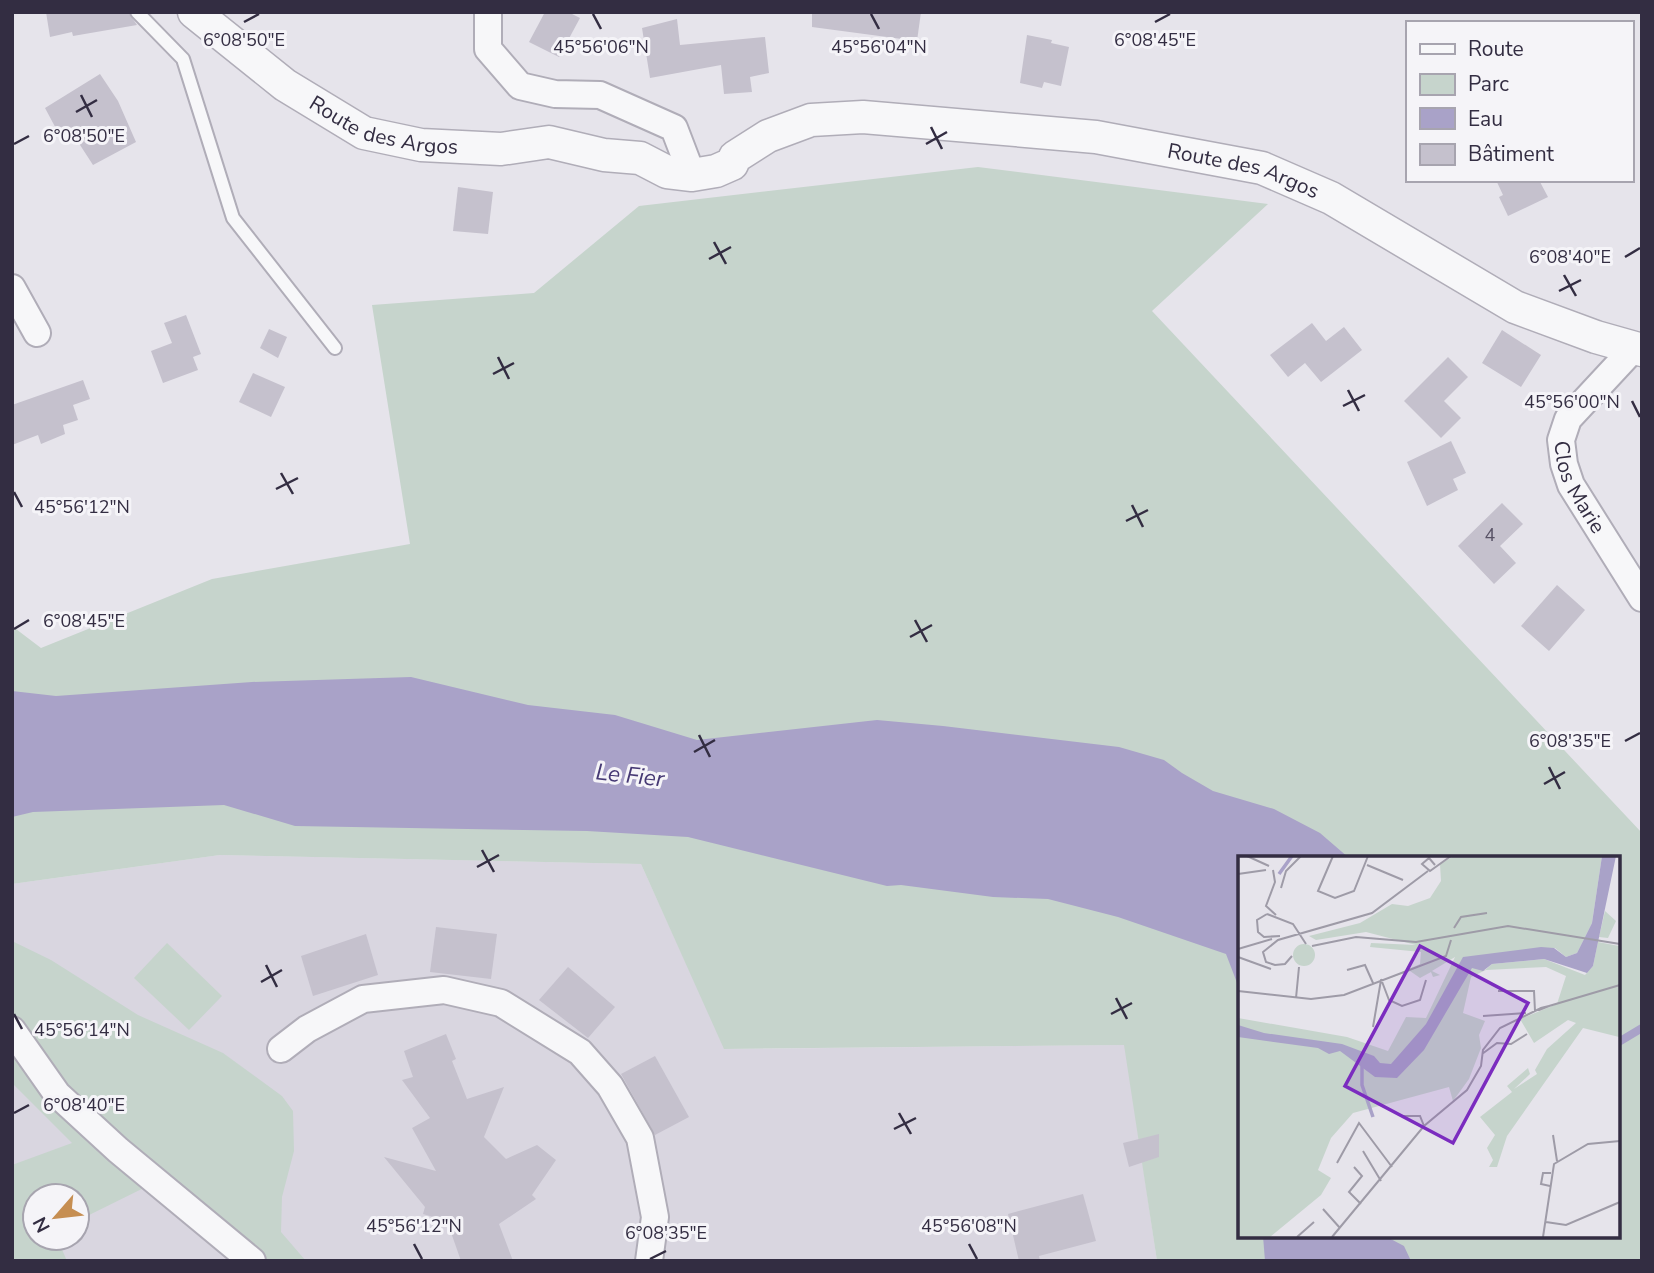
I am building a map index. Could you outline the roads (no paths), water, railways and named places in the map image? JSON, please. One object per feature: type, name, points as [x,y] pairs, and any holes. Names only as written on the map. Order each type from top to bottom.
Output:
[{"type":"street","name":"Route des Argos","points":[[194,12],[285,85],[364,133],[435,146],[502,149],[549,142],[604,155],[623,171],[652,180],[680,173],[716,171],[733,164],[739,168],[790,138],[811,120],[863,117],[1096,137],[1262,168],[1331,198],[1515,307],[1596,337],[1638,349]]},
{"type":"street","points":[[488,12],[488,49],[520,86],[555,94],[600,95],[674,128],[680,173]]},
{"type":"street","points":[[12,288],[37,333]]},
{"type":"street","name":"Clos Marie","points":[[1638,349],[1568,419],[1561,440],[1564,464],[1571,485],[1642,598]]},
{"type":"street","points":[[281,1049],[307,1029],[363,999],[444,990],[501,1003],[580,1052],[616,1096],[640,1138],[655,1217],[649,1261]]},
{"type":"street","points":[[12,1030],[57,1094],[118,1150],[252,1261]]},
{"type":"lane","points":[[137,12],[183,59],[233,218],[335,348]]},
{"type":"water","name":"Le Fier","points":[[411,677],[528,705],[615,715],[697,740],[877,720],[1119,747],[1164,760],[1213,791],[1274,809],[1320,833],[1347,856],[1238,856],[1238,985],[1226,954],[1118,917],[1048,899],[993,897],[901,885],[887,886],[688,837],[587,831],[295,826],[224,805],[33,812],[12,817],[12,691],[56,696],[252,682]]},
{"type":"water","points":[[1263,1238],[1389,1238],[1404,1246],[1411,1261],[1265,1261]]},
{"type":"waterway","points":[[1619,1042],[1642,1028]]}]
